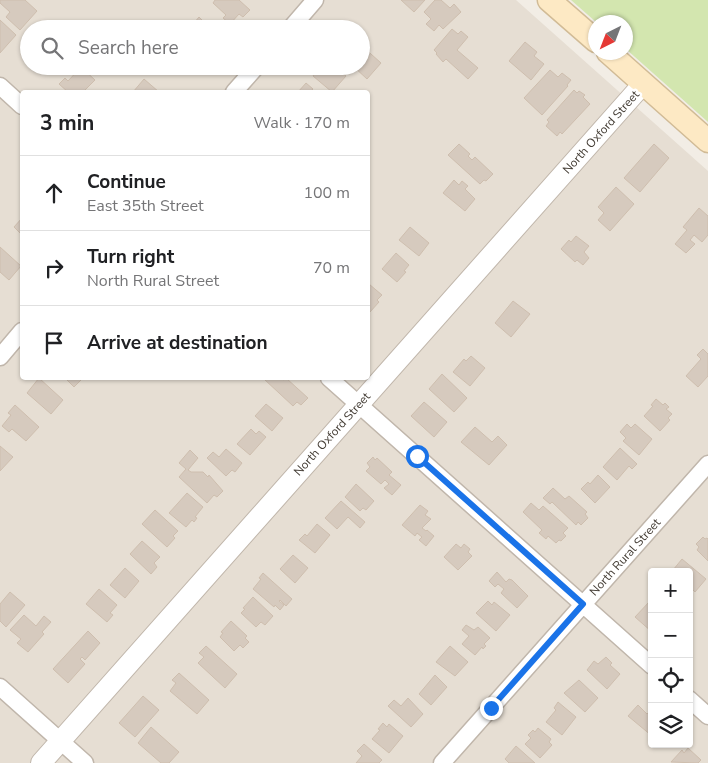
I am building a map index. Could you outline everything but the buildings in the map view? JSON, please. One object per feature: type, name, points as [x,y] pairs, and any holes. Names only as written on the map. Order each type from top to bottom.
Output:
[{"type":"main road","points":[[549,0],[588,35]]},
{"type":"main road","points":[[617,60],[708,141]]},
{"type":"street","points":[[298,20],[315,0]]},
{"type":"street","points":[[236,90],[249,75]]},
{"type":"street","name":"North Oxford Street","points":[[41,763],[643,84]]},
{"type":"street","points":[[0,86],[20,104]]},
{"type":"street","points":[[0,357],[20,333]]},
{"type":"street","points":[[330,380],[648,662]]},
{"type":"street","name":"North Rural Street","points":[[442,763],[708,464]]},
{"type":"street","points":[[0,686],[85,763]]},
{"type":"street","points":[[693,703],[708,716]]},
{"type":"shaded area","points":[[0,0],[516,0],[708,171],[708,763],[0,763]]},
{"type":"green space","points":[[571,0],[708,0],[708,122],[633,55],[633,15],[588,15]]},
{"type":"route","points":[[417,456],[583,604],[491,708]]}]
